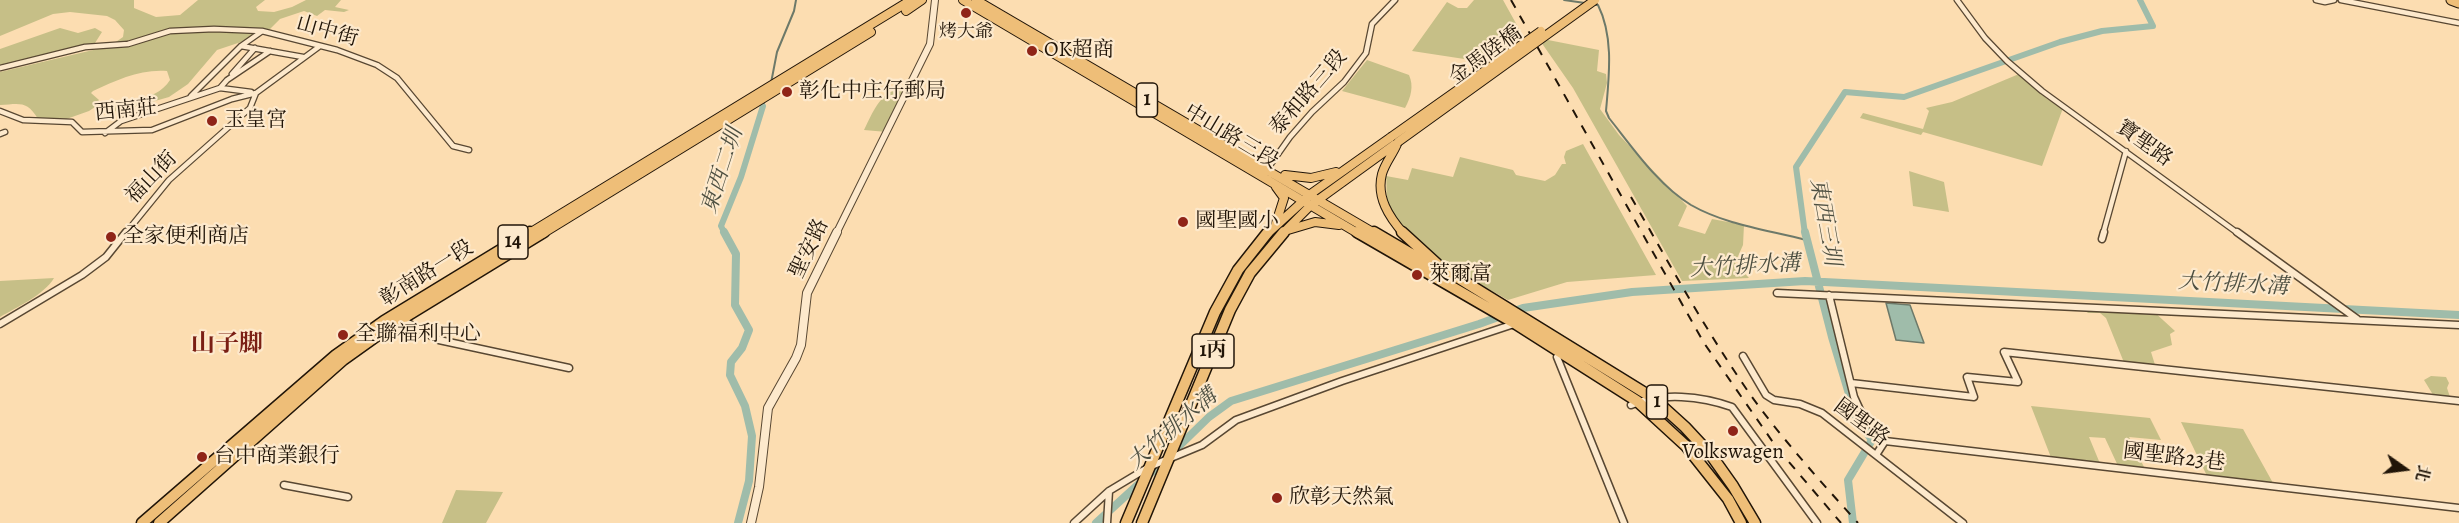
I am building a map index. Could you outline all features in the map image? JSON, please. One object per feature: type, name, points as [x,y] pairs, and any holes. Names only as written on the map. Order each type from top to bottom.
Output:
[{"type":"highway","points":[[2451,0],[2459,3]]},
{"type":"main road","name":"彰南路一段","points":[[142,523],[336,355],[384,321],[911,0]]},
{"type":"main road","name":"彰南路一段","points":[[159,523],[343,360],[400,320],[922,0]]},
{"type":"main road","name":"中山路三段","points":[[963,0],[1259,175],[1268,174]]},
{"type":"main road","name":"中山路三段","points":[[976,0],[1311,200],[1425,262],[1444,269],[1486,301]]},
{"type":"main road","name":"金馬陸橋","points":[[1394,140],[1584,0]]},
{"type":"main road","name":"金馬陸橋","points":[[1394,140],[1595,0]]},
{"type":"main road","name":"1丙","points":[[1126,523],[1198,348],[1230,282],[1256,246],[1279,229],[1349,167],[1394,140]]},
{"type":"main road","name":"1丙","points":[[1311,200],[1394,140]]},
{"type":"main road","name":"1","points":[[1394,140],[1382,175],[1381,196],[1390,216],[1407,238],[1444,269]]},
{"type":"main road","points":[[1268,174],[1319,179],[1349,167]]},
{"type":"main road","points":[[1268,174],[1284,198],[1279,229],[1315,222],[1348,227]]},
{"type":"main road","name":"中山路三段","points":[[1311,200],[1348,227],[1486,301]]},
{"type":"main road","name":"1丙","points":[[1142,523],[1235,301],[1279,229]]},
{"type":"main road","name":"1","points":[[1486,301],[1653,398],[1719,463],[1755,523]]},
{"type":"main road","name":"1","points":[[1518,321],[1634,403],[1686,446],[1728,499],[1741,523]]},
{"type":"street","name":"聖安路","points":[[751,523],[759,487],[768,408],[801,345],[807,293],[930,44],[935,0]]},
{"type":"street","name":"泰和路三段","points":[[1268,174],[1290,136],[1344,82],[1366,53],[1372,24],[1395,0]]},
{"type":"street","name":"寶聖路","points":[[1957,0],[1978,29],[2007,61],[2042,92],[2358,320]]},
{"type":"street","points":[[2316,0],[2325,2],[2334,0]]},
{"type":"street","points":[[2342,0],[2459,23]]},
{"type":"street","name":"山中街","points":[[0,68],[85,47],[128,44],[170,31],[240,29],[262,31],[320,46],[377,65],[397,78],[453,146],[469,150]]},
{"type":"street","points":[[190,98],[241,46],[262,31]]},
{"type":"street","points":[[241,46],[303,57]]},
{"type":"street","name":"福山街","points":[[0,324],[82,275],[106,257],[159,191],[250,108],[256,93],[320,46]]},
{"type":"street","points":[[220,88],[255,48]]},
{"type":"street","points":[[226,80],[270,51]]},
{"type":"street","points":[[105,133],[122,121],[220,88],[256,93]]},
{"type":"street","name":"西南莊","points":[[0,111],[23,120],[72,122],[82,132],[152,130],[232,99],[256,93]]},
{"type":"street","points":[[2102,238],[2126,151]]},
{"type":"street","points":[[1777,293],[2459,325]]},
{"type":"street","points":[[1829,295],[1860,410],[1885,441],[1876,455]]},
{"type":"street","points":[[400,320],[439,340],[569,368]]},
{"type":"street","points":[[1074,523],[1109,491],[1168,457],[1202,446],[1236,420],[1518,321]]},
{"type":"street","points":[[1851,383],[1974,397],[1967,377],[2018,382],[2004,352],[2459,401]]},
{"type":"street","name":"國聖路","points":[[1743,356],[1766,395],[1774,400],[1800,404],[1822,413],[1963,523]]},
{"type":"street","points":[[1557,357],[1624,523]]},
{"type":"street","points":[[1634,403],[1666,397],[1720,402],[1732,407],[1817,523]]},
{"type":"street","name":"國聖路23巷","points":[[1885,441],[2459,508]]},
{"type":"street","points":[[285,485],[348,497]]},
{"type":"street","points":[[1107,523],[1109,491]]},
{"type":"shaded area","points":[[0,0],[134,0],[134,8],[156,17],[180,15],[198,0],[265,0],[256,7],[258,11],[274,12],[306,0],[341,0],[335,7],[349,10],[344,12],[325,10],[317,16],[304,11],[280,19],[270,29],[260,31],[241,42],[217,50],[188,84],[169,97],[120,111],[95,112],[155,94],[170,80],[167,71],[147,72],[120,79],[91,93],[99,100],[95,107],[58,122],[38,119],[30,109],[22,104],[0,105],[0,72],[110,46],[123,37],[124,30],[115,20],[107,16],[70,12],[53,14],[0,36]]},
{"type":"shaded area","points":[[1474,0],[1503,0],[1523,36],[1484,62],[1412,51],[1447,2],[1458,8],[1467,8]]},
{"type":"shaded area","points":[[60,28],[78,33],[95,28],[102,32],[95,43],[0,65],[0,49]]},
{"type":"shaded area","points":[[1548,40],[1599,50],[1597,71],[1606,74],[1607,83],[1600,109],[1619,135],[1687,206],[1678,226],[1705,234],[1712,219],[1744,225],[1743,245],[1735,263],[1749,278],[1682,281],[1573,88],[1541,42]]},
{"type":"shaded area","points":[[1367,60],[1409,75],[1411,92],[1405,108],[1342,91]]},
{"type":"shaded area","points":[[2019,74],[2047,99],[2063,108],[2042,166],[1923,132],[1921,135],[1860,118],[1863,113],[1923,129],[1929,111],[1926,108],[1952,102]]},
{"type":"shaded area","points":[[900,88],[908,88],[887,132],[864,130],[882,99]]},
{"type":"shaded area","points":[[1583,144],[1656,275],[1567,282],[1508,300],[1456,271],[1419,245],[1404,231],[1393,216],[1387,199],[1386,176],[1408,180],[1412,168],[1453,177],[1460,157],[1513,170],[1516,175],[1545,181],[1555,175],[1562,164],[1566,164],[1564,157],[1566,151]]},
{"type":"shaded area","points":[[1909,171],[1944,182],[1949,212],[1913,206]]},
{"type":"shaded area","points":[[54,278],[44,290],[0,317],[0,281]]},
{"type":"shaded area","points":[[1886,303],[1910,305],[1924,343],[1896,340]]},
{"type":"shaded area","points":[[2085,310],[2152,310],[2175,331],[2170,334],[2172,345],[2151,352],[2156,368],[2125,365],[2106,318],[2100,313],[2088,313]]},
{"type":"shaded area","points":[[2431,376],[2446,377],[2451,400],[2435,398],[2424,380]]},
{"type":"shaded area","points":[[2031,406],[2150,418],[2161,440],[2129,437],[2146,471],[2119,468],[2105,438],[2089,437],[2101,466],[2052,460]]},
{"type":"shaded area","points":[[2181,422],[2243,429],[2273,483],[2208,478]]},
{"type":"shaded area","points":[[456,490],[503,492],[486,523],[442,523]]},
{"type":"waterway","name":"東西二圳","points":[[771,83],[777,52],[794,11],[796,0]]},
{"type":"waterway","points":[[1564,0],[1585,3]]},
{"type":"waterway","name":"東西三圳","points":[[1805,234],[1796,167],[1845,92],[1904,97],[2060,42],[2102,31],[2153,26],[2140,0]]},
{"type":"waterway","points":[[1594,5],[1598,5],[1603,17],[1608,43],[1609,71],[1606,111],[1609,118],[1647,165],[1679,197],[1704,212],[1747,226],[1806,240]]},
{"type":"waterway","name":"東西二圳","points":[[763,106],[765,100]]},
{"type":"waterway","name":"東西二圳","points":[[724,232],[721,226],[741,177],[763,106]]},
{"type":"waterway","name":"東西二圳","points":[[724,232],[736,254],[735,305],[749,330],[742,348],[731,362],[730,375],[745,406],[752,436],[749,481],[738,523]]},
{"type":"waterway","name":"東西三圳","points":[[1805,232],[1818,282]]},
{"type":"waterway","name":"大竹排水溝","points":[[1173,452],[1209,417],[1231,401],[1479,324],[1523,308],[1632,292],[1818,282]]},
{"type":"waterway","name":"大竹排水溝","points":[[1818,282],[2459,315]]},
{"type":"waterway","name":"東西三圳","points":[[1818,282],[1856,417],[1872,440],[1848,480],[1853,523]]},
{"type":"waterway","name":"大竹排水溝","points":[[1096,523],[1165,460]]},
{"type":"railway","points":[[1511,0],[1704,343],[1777,448],[1841,523]]},
{"type":"railway","points":[[1631,197],[1735,373],[1790,445],[1858,523]]},
{"type":"place","name":"烤大爺","points":[[966,13]]},
{"type":"place","name":"OK超商","points":[[1032,51]]},
{"type":"place","name":"彰化中庄仔郵局","points":[[787,92]]},
{"type":"place","name":"玉皇宮","points":[[212,121]]},
{"type":"place","name":"國聖國小","points":[[1183,222]]},
{"type":"place","name":"全家便利商店","points":[[111,237]]},
{"type":"place","name":"萊爾富","points":[[1417,275]]},
{"type":"place","name":"全聯福利中心","points":[[343,335]]},
{"type":"place","name":"Volkswagen","points":[[1733,431]]},
{"type":"place","name":"台中商業銀行","points":[[202,457]]},
{"type":"place","name":"欣彰天然氣","points":[[1277,498]]},
{"type":"district","name":"山子脚","points":[[227,345]]}]
